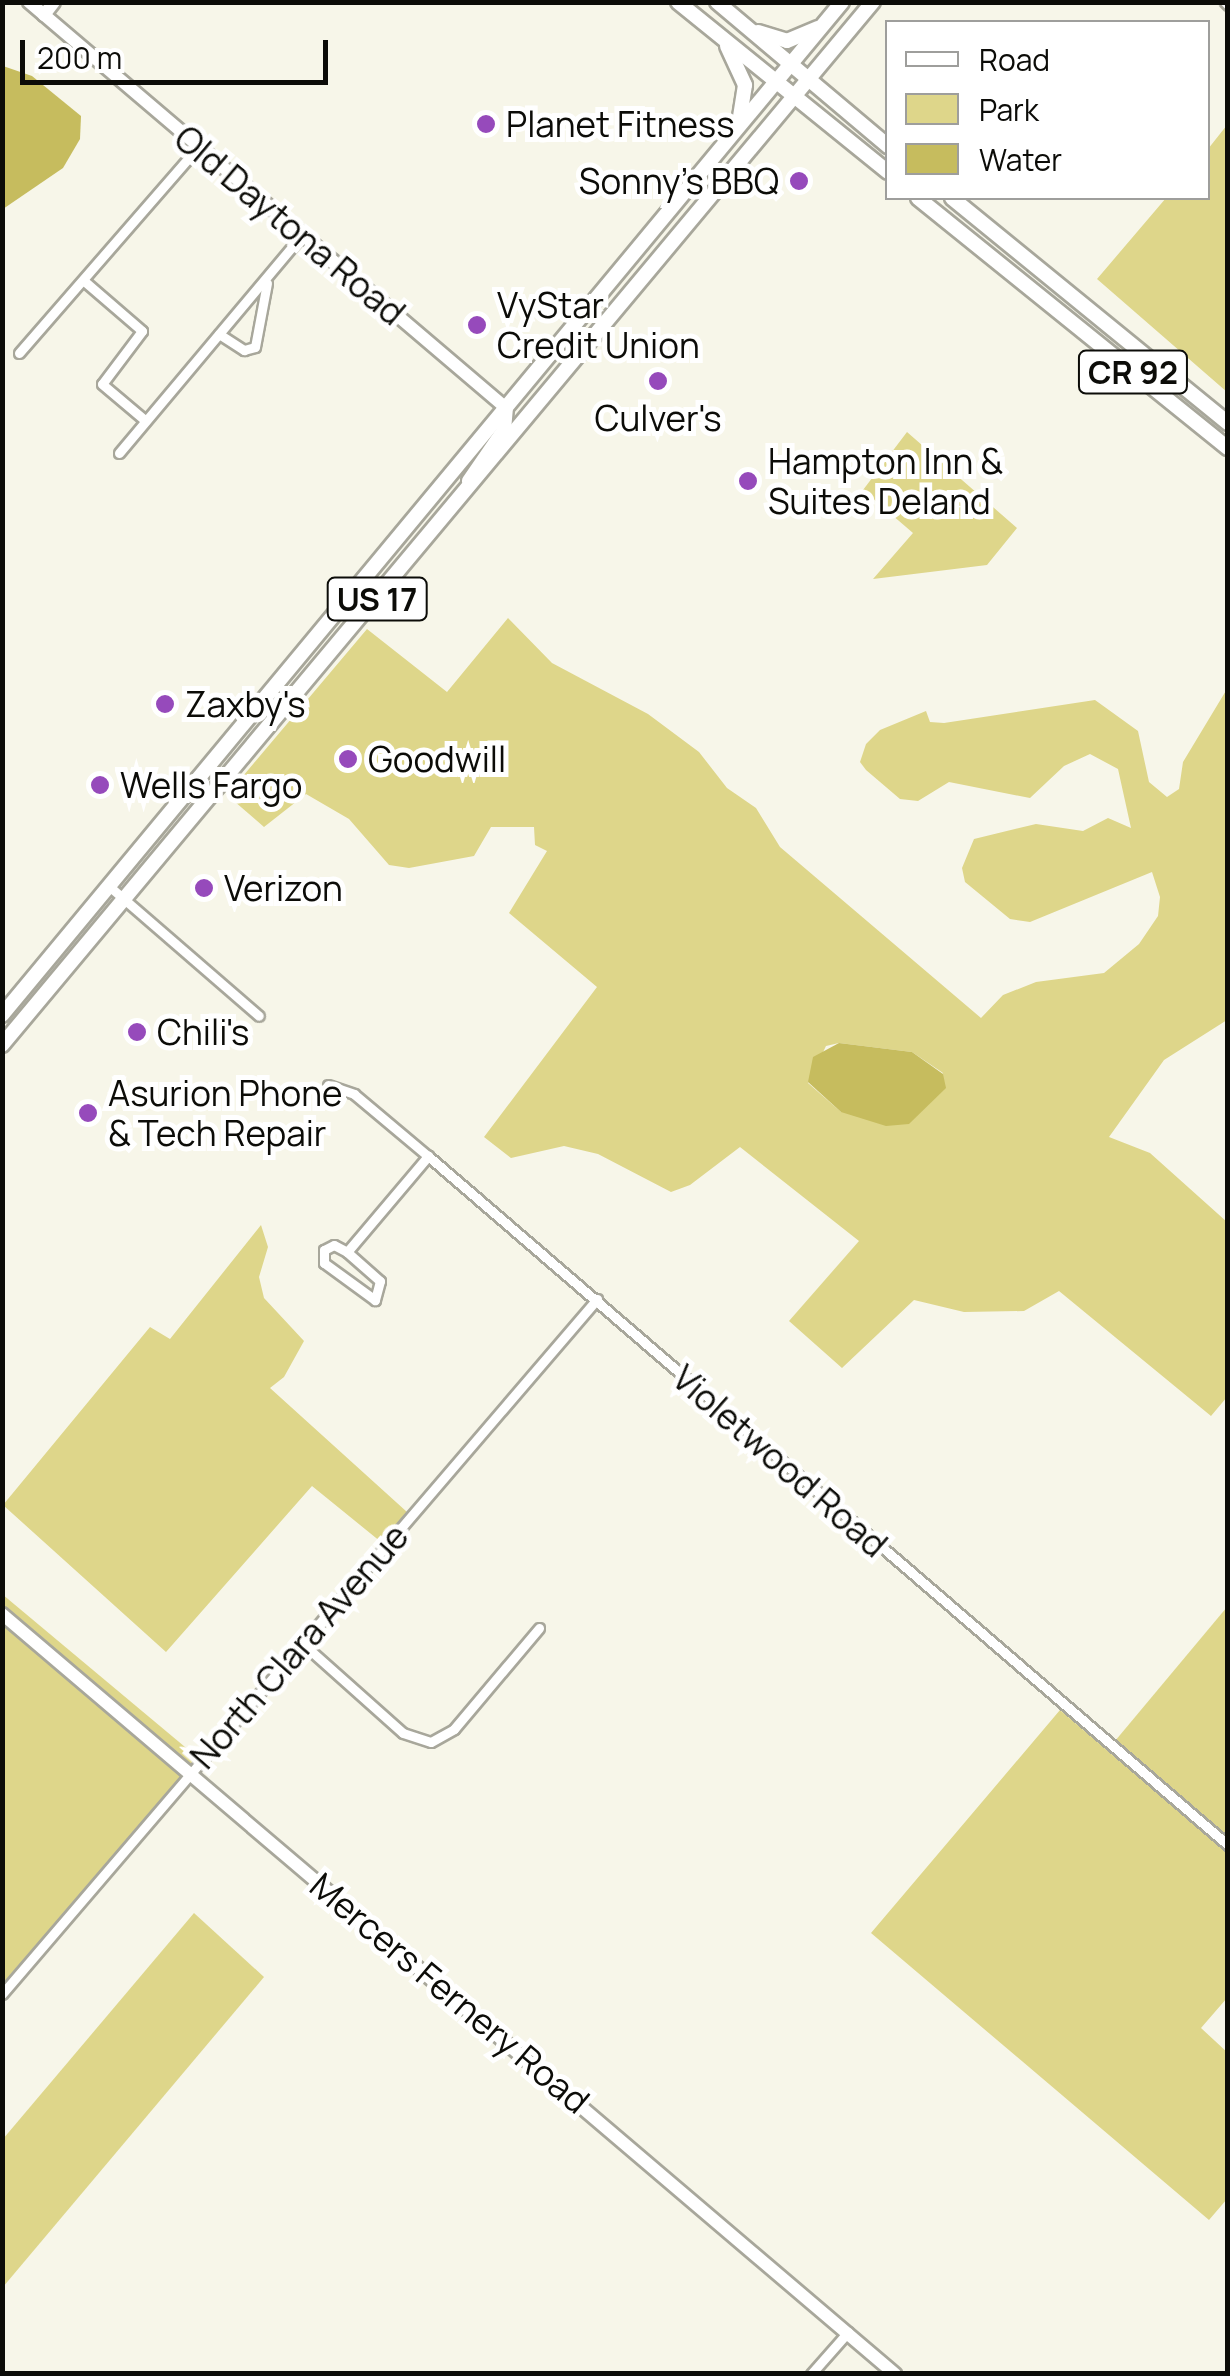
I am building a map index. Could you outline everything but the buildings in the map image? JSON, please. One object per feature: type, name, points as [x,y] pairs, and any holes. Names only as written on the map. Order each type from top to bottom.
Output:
[{"type":"main road","points":[[678,2],[885,170]]},
{"type":"main road","points":[[717,2],[885,143],[868,157]]},
{"type":"main road","name":"US 17","points":[[2,1015],[842,2]]},
{"type":"main road","name":"US 17","points":[[2,1045],[873,2]]},
{"type":"main road","points":[[746,27],[787,41],[826,22]]},
{"type":"main road","points":[[721,37],[745,85],[736,132]]},
{"type":"main road","name":"CR 92","points":[[920,200],[1228,448]]},
{"type":"main road","name":"CR 92","points":[[954,200],[1227,422]]},
{"type":"main road","points":[[963,234],[969,212]]},
{"type":"main road","points":[[1040,296],[1057,284]]},
{"type":"main road","points":[[596,337],[608,285]]},
{"type":"main road","points":[[1152,386],[1164,372]]},
{"type":"main road","points":[[520,427],[524,386]]},
{"type":"main road","points":[[457,504],[504,430],[506,408]]},
{"type":"main road","points":[[327,657],[323,642],[330,622]]},
{"type":"main road","points":[[297,693],[309,667],[309,648]]},
{"type":"street","name":"Old Daytona Road","points":[[29,2],[506,408]]},
{"type":"street","points":[[44,15],[54,2]]},
{"type":"street","points":[[19,353],[198,147]]},
{"type":"street","points":[[120,453],[302,235]]},
{"type":"street","points":[[219,334],[244,350],[255,346],[269,274]]},
{"type":"street","points":[[82,280],[142,331],[102,384],[146,421]]},
{"type":"street","points":[[110,886],[260,1016]]},
{"type":"street","name":"Violetwood Road","points":[[328,1086],[354,1094],[428,1156],[1228,1845]]},
{"type":"street","points":[[347,1252],[428,1156]]},
{"type":"street","points":[[334,1245],[347,1252],[380,1281],[375,1300],[324,1263],[324,1250],[334,1245]]},
{"type":"street","name":"North Clara Avenue","points":[[2,1994],[597,1299]]},
{"type":"street","name":"Mercers Fernery Road","points":[[2,1614],[895,2374]]},
{"type":"street","points":[[302,1643],[403,1733],[431,1742],[454,1729],[539,1628]]},
{"type":"street","points":[[811,2374],[848,2332]]},
{"type":"green space","points":[[1227,125],[1227,392],[1097,279],[1164,200],[1210,200],[1210,146]]},
{"type":"green space","points":[[907,432],[1017,528],[987,565],[873,579],[913,533],[863,490]]},
{"type":"green space","points":[[508,618],[552,663],[648,714],[699,752],[727,788],[756,808],[780,847],[981,1018],[1003,995],[1036,982],[1104,973],[1139,944],[1158,916],[1160,897],[1152,872],[1030,922],[1010,919],[965,882],[962,868],[974,839],[1036,824],[1083,831],[1108,818],[1131,828],[1118,769],[1090,754],[1064,766],[1030,798],[949,782],[918,801],[900,799],[866,770],[860,762],[866,744],[880,730],[926,711],[930,722],[944,723],[1095,700],[1138,731],[1149,782],[1167,797],[1179,789],[1183,762],[1227,689],[1227,1020],[1164,1060],[1109,1137],[1150,1153],[1227,1222],[1227,1397],[1211,1416],[1059,1291],[1024,1311],[964,1312],[914,1300],[842,1368],[789,1321],[859,1241],[740,1147],[690,1185],[671,1192],[598,1154],[564,1146],[511,1158],[484,1137],[597,987],[509,913],[547,851],[535,845],[534,827],[491,827],[474,856],[409,868],[389,865],[349,819],[306,794],[264,827],[227,795],[367,629],[447,692]],"holes":[[[839,1043],[912,1052],[943,1073],[936,1092],[841,1112],[808,1083],[826,1046]]]},
{"type":"green space","points":[[261,1225],[268,1247],[259,1277],[264,1298],[304,1341],[284,1377],[270,1388],[407,1512],[381,1542],[312,1486],[166,1652],[3,1505],[150,1327],[170,1339]]},
{"type":"green space","points":[[2,1594],[197,1757],[190,1765],[3,1606]]},
{"type":"green space","points":[[1227,1607],[1227,1837],[1115,1741]]},
{"type":"green space","points":[[3,1622],[183,1774],[3,1986]]},
{"type":"green space","points":[[1060,1710],[1227,1853],[1227,1998],[1201,2028],[1228,2053],[1227,2199],[1209,2220],[871,1933]]},
{"type":"green space","points":[[194,1913],[264,1977],[3,2287],[3,2139]]},
{"type":"water","points":[[3,66],[32,76],[81,116],[80,139],[63,168],[3,209]]},
{"type":"water","points":[[839,1043],[912,1052],[943,1074],[946,1088],[909,1124],[886,1126],[841,1112],[808,1082],[813,1057]]},
{"type":"place","name":"Planet Fitness","points":[[486,124]]},
{"type":"place","name":"Sonny's BBQ","points":[[799,181]]},
{"type":"place","name":"VyStar Credit Union","points":[[477,325]]},
{"type":"place","name":"Culver's","points":[[658,381]]},
{"type":"place","name":"Hampton Inn & Suites Deland","points":[[748,481]]},
{"type":"place","name":"Zaxby's","points":[[165,704]]},
{"type":"place","name":"Goodwill","points":[[348,759]]},
{"type":"place","name":"Wells Fargo","points":[[100,785]]},
{"type":"place","name":"Verizon","points":[[204,888]]},
{"type":"place","name":"Chili's","points":[[137,1032]]},
{"type":"place","name":"Asurion Phone & Tech Repair","points":[[88,1113]]}]
